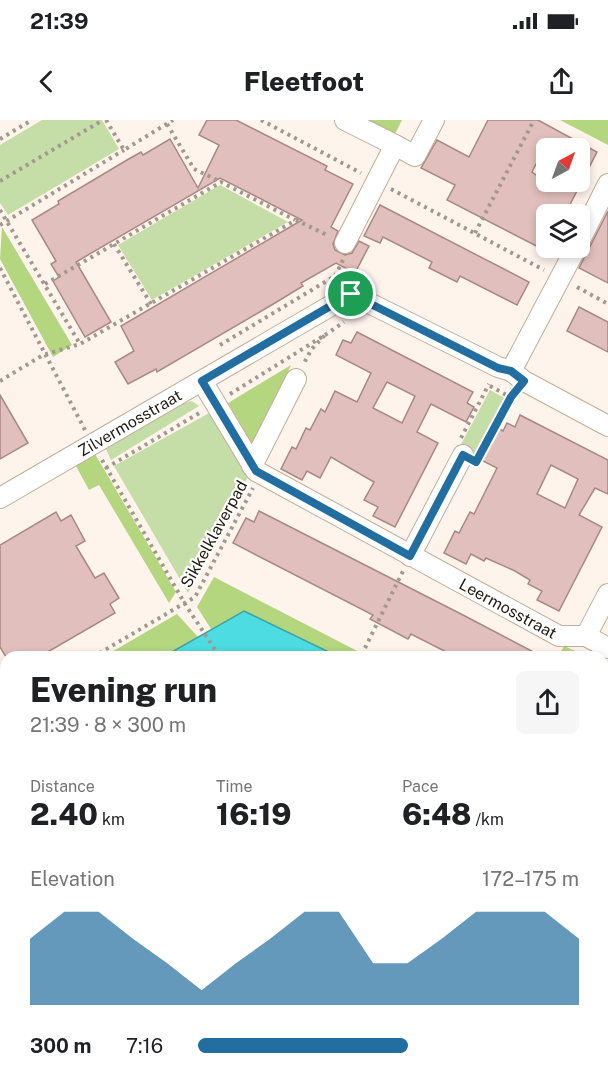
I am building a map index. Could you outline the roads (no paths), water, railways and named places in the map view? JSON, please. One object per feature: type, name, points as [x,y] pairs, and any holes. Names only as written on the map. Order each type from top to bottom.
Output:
[{"type":"street","points":[[345,120],[416,156],[434,120]]},
{"type":"street","points":[[345,243],[395,145]]},
{"type":"street","points":[[590,220],[608,184]]},
{"type":"street","points":[[571,258],[511,373],[608,426]]},
{"type":"street","name":"Zilvermosstraat","points":[[0,498],[351,294],[511,373]]},
{"type":"street","points":[[257,470],[296,379]]},
{"type":"street","points":[[202,381],[257,470]]},
{"type":"street","points":[[410,556],[463,455]]},
{"type":"street","name":"Leermosstraat","points":[[257,470],[559,636],[586,636],[608,648]]},
{"type":"street","points":[[586,636],[608,594]]},
{"type":"water","points":[[244,611],[327,651],[174,651]]}]
